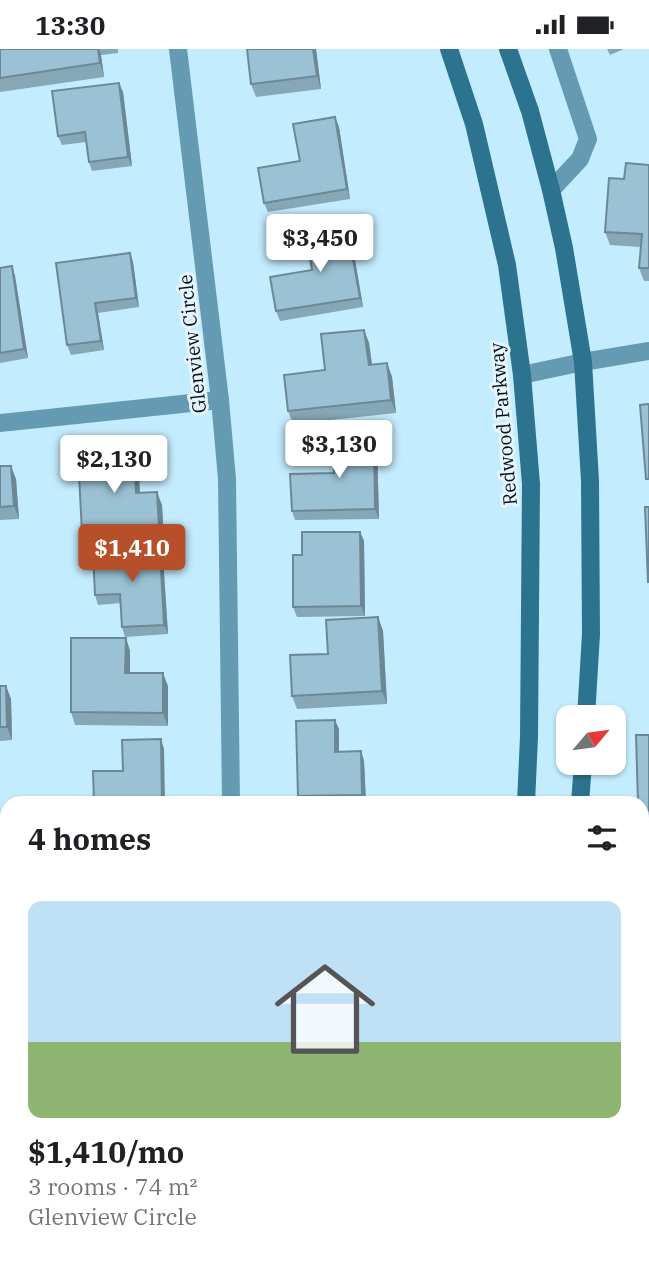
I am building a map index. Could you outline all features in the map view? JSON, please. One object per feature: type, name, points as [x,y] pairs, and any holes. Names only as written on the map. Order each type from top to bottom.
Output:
[{"type":"main road","name":"Redwood Parkway","points":[[449,49],[474,124],[507,265],[523,375],[531,484],[527,796]]},
{"type":"main road","points":[[509,49],[530,111],[551,190],[564,248],[583,362],[590,481],[591,634],[587,705]]},
{"type":"main road","points":[[581,796],[582,775]]},
{"type":"street","name":"Glenview Circle","points":[[178,49],[220,400],[226,478],[231,796]]},
{"type":"street","points":[[551,190],[580,159],[588,139],[558,49]]},
{"type":"street","points":[[523,375],[649,351]]},
{"type":"street","points":[[0,423],[220,400]]},
{"type":"building","points":[[0,49],[98,49],[100,63],[0,78]]},
{"type":"building","points":[[247,49],[313,49],[317,76],[251,84]]},
{"type":"building","points":[[119,83],[128,157],[89,162],[85,132],[58,136],[52,91]]},
{"type":"building","points":[[335,117],[347,189],[264,203],[258,168],[300,161],[293,124]]},
{"type":"building","points":[[626,163],[649,165],[649,268],[639,268],[642,234],[605,232],[609,178],[624,179]]},
{"type":"building","points":[[347,226],[360,298],[276,311],[270,277],[312,270],[306,233]]},
{"type":"building","points":[[130,253],[136,298],[95,303],[101,341],[67,345],[56,263]]},
{"type":"building","points":[[12,266],[24,349],[0,353],[0,268]]},
{"type":"building","points":[[364,330],[369,365],[387,363],[391,400],[288,411],[284,375],[325,370],[321,334]]},
{"type":"building","points":[[649,404],[649,479],[646,479],[640,405]]},
{"type":"building","points":[[374,437],[375,509],[292,511],[290,474],[334,473],[333,438]]},
{"type":"building","points":[[134,453],[136,493],[157,492],[159,528],[82,532],[78,456]]},
{"type":"building","points":[[0,466],[11,466],[14,506],[0,507]]},
{"type":"building","points":[[645,507],[649,507],[649,582],[648,582]]},
{"type":"building","points":[[302,532],[360,532],[361,606],[293,607],[293,555],[302,555]]},
{"type":"building","points":[[160,549],[164,625],[122,627],[120,594],[95,595],[93,552]]},
{"type":"building","points":[[378,617],[382,691],[292,696],[290,655],[328,654],[326,620]]},
{"type":"building","points":[[71,638],[126,638],[125,673],[163,673],[163,713],[71,712]]},
{"type":"building","points":[[0,686],[6,686],[7,727],[0,727]]},
{"type":"building","points":[[335,720],[335,752],[361,751],[362,795],[298,796],[296,721]]},
{"type":"building","points":[[636,735],[649,735],[649,796],[638,796]]},
{"type":"building","points":[[161,739],[162,796],[94,796],[93,771],[123,771],[122,740]]}]
